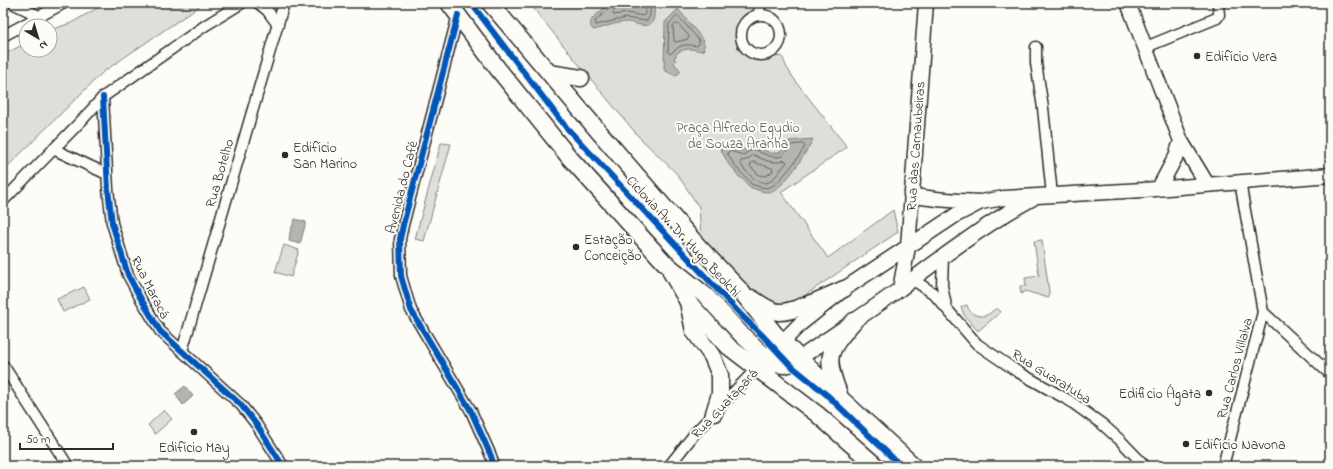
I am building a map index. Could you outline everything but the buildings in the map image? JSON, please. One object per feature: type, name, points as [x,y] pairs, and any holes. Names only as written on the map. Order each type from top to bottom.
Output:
[{"type":"main road","points":[[490,3],[693,240],[740,290],[782,342],[914,466]]},
{"type":"main road","name":"Rua das Carnaubeiras","points":[[905,284],[926,3]]},
{"type":"main road","points":[[1128,3],[1181,140],[1207,184]]},
{"type":"main road","points":[[456,7],[498,69],[569,157],[665,263],[706,296],[741,334],[761,363],[876,466]]},
{"type":"main road","points":[[549,73],[581,78]]},
{"type":"main road","points":[[1159,188],[1176,156],[1181,140]]},
{"type":"main road","points":[[911,195],[944,201],[981,202],[1004,198],[1052,196],[1330,175]]},
{"type":"main road","points":[[665,263],[688,302],[729,347],[761,363],[784,366],[800,358],[854,321],[1002,216],[1036,196]]},
{"type":"main road","name":"Rua Guatapará","points":[[761,363],[800,324],[844,289],[956,215],[981,202]]},
{"type":"main road","points":[[740,290],[770,310],[779,312],[790,311],[844,289]]},
{"type":"main road","points":[[688,302],[694,331],[712,356],[720,375],[720,394],[714,413]]},
{"type":"main road","points":[[840,398],[830,367],[831,354],[835,344],[854,321]]},
{"type":"street","points":[[12,3],[39,16]]},
{"type":"street","points":[[3,36],[64,3]]},
{"type":"street","points":[[3,201],[103,97],[188,37],[242,3]]},
{"type":"street","points":[[258,3],[267,10],[278,25]]},
{"type":"street","name":"Rua Botelho","points":[[182,351],[284,3]]},
{"type":"street","points":[[759,14],[760,3]]},
{"type":"street","points":[[1146,48],[1217,18],[1219,15],[1218,3]]},
{"type":"street","name":"Avenida do Café","points":[[456,7],[400,239],[401,276],[410,310],[471,412],[494,466]]},
{"type":"street","points":[[759,14],[773,18],[778,23],[781,30],[779,45],[768,54],[760,55],[753,54],[747,50],[740,38],[742,25],[752,16],[759,14]]},
{"type":"street","points":[[1036,48],[1036,63],[1043,108],[1052,196]]},
{"type":"street","name":"Rua Maracá","points":[[103,97],[107,174],[112,223],[128,275],[141,300],[160,330],[241,405],[256,424],[283,466]]},
{"type":"street","points":[[53,149],[107,174]]},
{"type":"street","name":"Rua Carlos Villalva","points":[[1223,466],[1263,312],[1240,182]]},
{"type":"street","name":"Rua Guaratuba","points":[[944,256],[942,286],[947,308]]},
{"type":"street","name":"Rua Guaratuba","points":[[905,284],[918,283],[933,293],[977,344],[1018,372],[1070,401],[1102,424],[1145,466]]},
{"type":"street","points":[[1263,312],[1330,374]]},
{"type":"street","name":"Rua Guatapará","points":[[669,466],[692,436],[761,363]]},
{"type":"street","points":[[3,365],[68,466]]},
{"type":"green space","points":[[106,3],[204,3],[103,72],[3,171],[3,55],[18,47],[18,58],[58,58],[58,27],[71,23]]},
{"type":"green space","name":"Praça Alfredo Egydio de Souza Aranha","points":[[529,3],[757,3],[756,12],[743,20],[738,30],[741,46],[745,51],[754,57],[782,56],[787,68],[797,83],[847,147],[781,192],[828,258],[893,210],[898,232],[789,306],[766,304],[705,251],[701,237],[699,207],[677,174],[639,137]]},
{"type":"green space","points":[[441,143],[451,144],[424,241],[415,239]]},
{"type":"green space","points":[[1042,240],[1049,298],[1025,291],[1021,294],[1020,286],[1026,286],[1025,278],[1039,276],[1034,241]]},
{"type":"green space","points":[[284,245],[299,250],[291,277],[275,272]]},
{"type":"green space","points":[[84,287],[90,299],[63,312],[57,299]]},
{"type":"green space","points":[[967,305],[972,313],[979,316],[989,314],[997,308],[1001,312],[978,331],[964,315],[961,307]]},
{"type":"green space","points":[[164,410],[172,419],[155,434],[148,425]]},
{"type":"water","points":[[610,3],[654,3],[653,20],[650,24],[645,26],[624,22],[594,30],[591,25],[592,19]]},
{"type":"water","points":[[678,9],[704,41],[703,43],[705,45],[702,51],[685,49],[676,54],[674,58],[676,61],[674,63],[681,71],[676,76],[664,70],[665,22]]},
{"type":"water","points":[[813,139],[790,175],[784,182],[770,192],[749,187],[729,165],[719,146],[742,151],[752,144],[770,153],[779,153],[787,146],[789,141]]},
{"type":"water","points":[[295,219],[306,222],[300,244],[289,241],[290,232]]},
{"type":"water","points":[[185,386],[193,396],[183,405],[175,394]]},
{"type":"cycle path","name":"Ciclovia Av. Dr. Hugo Beolchi","points":[[471,3],[565,126],[743,317],[789,364],[827,395],[901,466]]},
{"type":"cycle path","points":[[458,15],[403,225],[400,239],[401,276],[411,310],[471,411],[494,466]]},
{"type":"cycle path","points":[[103,97],[108,189],[112,223],[128,275],[160,331],[241,405],[256,424],[283,466]]},
{"type":"place","name":"Edifício Vera","points":[[1197,56]]},
{"type":"place","name":"Edifício San Marino","points":[[285,155]]},
{"type":"place","name":"Estação Conceição","points":[[576,247]]},
{"type":"place","name":"Edificio Ágata","points":[[1209,393]]},
{"type":"place","name":"Edifício May","points":[[194,432]]},
{"type":"place","name":"Edifício Navona","points":[[1186,444]]}]
